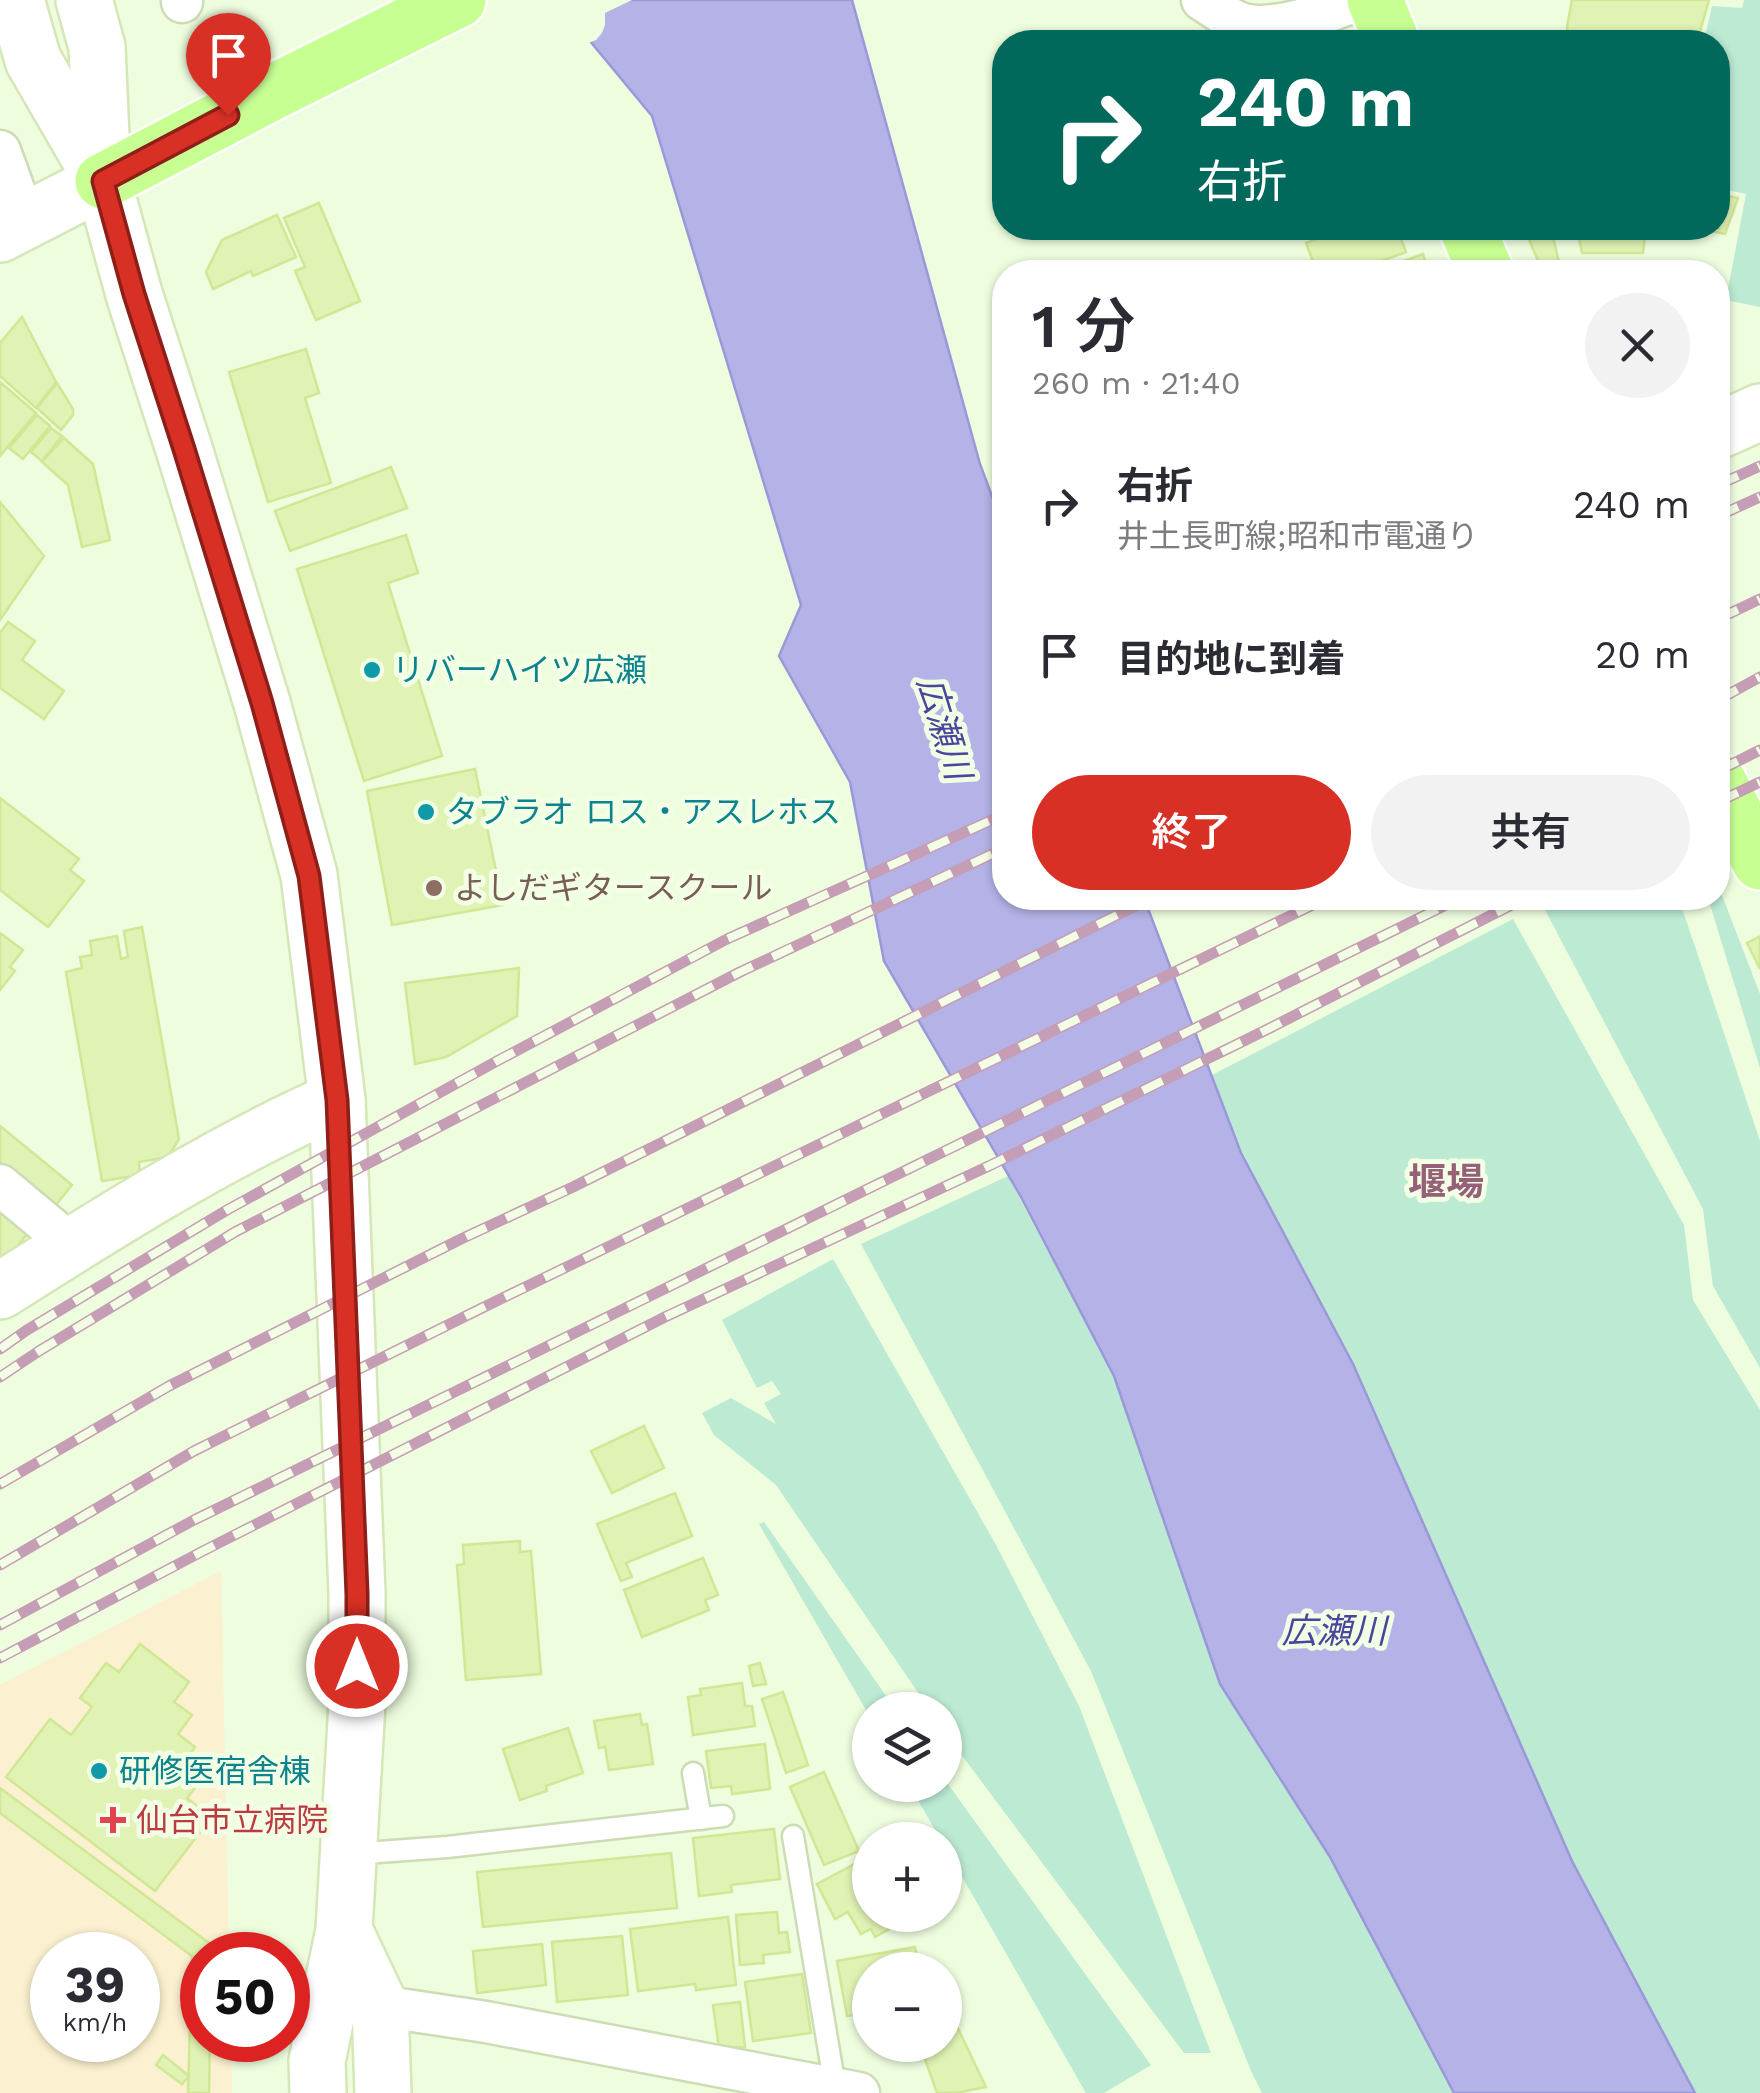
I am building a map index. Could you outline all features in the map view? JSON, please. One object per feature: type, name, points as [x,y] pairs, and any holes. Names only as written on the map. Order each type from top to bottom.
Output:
[{"type":"main road","points":[[16,0],[33,60],[103,181]]},
{"type":"main road","points":[[84,0],[97,47],[103,181],[134,294],[262,703],[309,876],[337,1100],[357,1594],[357,1703],[344,1930],[318,2060],[318,2093]]},
{"type":"main road","points":[[12,227],[458,0]]},
{"type":"main road","points":[[1375,0],[1387,30]]},
{"type":"main road","points":[[1730,426],[1760,412]]},
{"type":"main road","points":[[0,1291],[119,1216],[289,1122],[337,1100]]},
{"type":"main road","points":[[344,1930],[380,2006],[383,2093]]},
{"type":"street","points":[[1202,0],[1243,24],[1280,25],[1358,0]]},
{"type":"street","points":[[0,151],[12,227]]},
{"type":"street","points":[[0,1185],[72,1246]]},
{"type":"street","points":[[380,2006],[486,2022],[847,2090]]},
{"type":"lane","points":[[694,1773],[700,1819]]},
{"type":"lane","points":[[348,1854],[447,1847],[723,1816]]},
{"type":"lane","points":[[793,1836],[847,2090]]},
{"type":"shaded area","name":"仙台市立病院","points":[[221,1571],[229,1932],[180,1932],[180,2062],[231,2062],[232,2093],[0,2093],[0,1685]]},
{"type":"green space","points":[[1744,0],[1760,0],[1760,307],[1730,301],[1730,279],[1746,194],[1730,191],[1730,30],[1707,30],[1712,6],[1742,8]]},
{"type":"green space","points":[[1545,910],[1683,910],[1760,1141],[1760,1368],[1713,1286],[1703,1209]]},
{"type":"green space","points":[[1712,910],[1728,910],[1760,994],[1760,1068]]},
{"type":"green space","points":[[1513,919],[1684,1225],[1693,1300],[1760,1410],[1760,2093],[1695,2093],[1572,1861],[1353,1364],[1241,1153],[1212,1075]]},
{"type":"green space","points":[[1008,1176],[1114,1376],[1220,1684],[1330,1857],[1454,2093],[1262,2093],[1251,2071],[1091,1671],[861,1244]]},
{"type":"green space","points":[[833,1259],[995,1543],[1079,1706],[1211,2053],[1184,2053],[962,1755],[962,1692],[918,1692],[776,1485],[714,1435],[702,1413],[731,1398],[776,1424],[764,1403],[781,1394],[772,1381],[757,1388],[722,1320]]},
{"type":"green space","points":[[764,1522],[883,1692],[856,1692],[759,1524]]},
{"type":"green space","points":[[919,1802],[961,1802],[1151,2065],[1104,2093],[1086,2093],[962,1877],[962,1822],[931,1822]]},
{"type":"water","name":"広瀬川","points":[[556,0],[852,0],[992,496],[992,910],[1149,910],[1241,1153],[1353,1364],[1572,1861],[1695,2093],[1454,2093],[1330,1857],[1220,1684],[1114,1376],[1021,1197],[884,961],[850,782],[779,656],[801,605],[652,116]]},
{"type":"pier","points":[[551,0],[632,0],[605,13],[602,33],[586,44]]},
{"type":"building","points":[[1572,0],[1709,0],[1700,30],[1567,27]]},
{"type":"building","points":[[1730,196],[1738,198],[1730,220]]},
{"type":"building","points":[[319,203],[360,301],[316,320],[295,271],[305,267],[284,218]]},
{"type":"building","points":[[277,215],[296,257],[253,276],[251,271],[213,289],[206,272],[222,240]]},
{"type":"building","points":[[1402,240],[1406,252],[1384,260],[1312,260],[1306,243]]},
{"type":"building","points":[[1529,240],[1554,240],[1558,260],[1538,260]]},
{"type":"building","points":[[1579,240],[1645,240],[1643,253],[1582,253]]},
{"type":"building","points":[[22,317],[56,382],[36,408],[0,376],[0,343]]},
{"type":"building","points":[[306,349],[319,393],[305,398],[331,483],[268,502],[229,372]]},
{"type":"building","points":[[0,382],[36,413],[0,456]]},
{"type":"building","points":[[57,383],[73,409],[61,430],[37,408]]},
{"type":"building","points":[[37,415],[50,426],[23,459],[9,448]]},
{"type":"building","points":[[51,428],[62,436],[42,461],[31,452]]},
{"type":"building","points":[[64,438],[93,464],[110,540],[82,547],[68,485],[42,462]]},
{"type":"building","points":[[391,467],[407,508],[290,551],[275,511]]},
{"type":"building","points":[[0,502],[44,556],[0,620]]},
{"type":"building","name":"リバーハイツ広瀬","points":[[406,535],[418,573],[388,583],[442,756],[364,781],[297,569]]},
{"type":"building","points":[[8,622],[35,641],[22,660],[64,691],[44,719],[0,688],[0,633]]},
{"type":"building","points":[[475,769],[503,905],[392,925],[367,791]]},
{"type":"building","points":[[0,798],[79,859],[70,870],[84,881],[48,927],[0,890]]},
{"type":"building","points":[[142,927],[179,1139],[168,1157],[139,1162],[140,1175],[102,1181],[66,972],[82,968],[80,957],[92,955],[90,941],[117,936],[121,959],[128,957],[124,931]]},
{"type":"building","points":[[0,933],[23,950],[10,967],[15,971],[0,990]]},
{"type":"building","points":[[1760,939],[1760,969],[1747,943]]},
{"type":"building","points":[[519,968],[517,1016],[446,1057],[415,1064],[405,983]]},
{"type":"building","points":[[0,1126],[72,1185],[51,1211],[0,1169]]},
{"type":"building","points":[[0,1207],[30,1231],[0,1267]]},
{"type":"building","points":[[644,1426],[664,1468],[612,1493],[591,1451]]},
{"type":"building","points":[[675,1493],[692,1536],[626,1563],[632,1577],[621,1581],[597,1524]]},
{"type":"building","points":[[520,1541],[520,1552],[531,1551],[541,1674],[466,1680],[457,1565],[464,1564],[463,1545]]},
{"type":"building","points":[[703,1558],[718,1595],[705,1600],[709,1610],[642,1637],[624,1590]]},
{"type":"building","name":"研修医宿舎棟","points":[[140,1644],[189,1682],[174,1702],[192,1715],[178,1734],[195,1747],[182,1766],[201,1780],[187,1798],[211,1818],[155,1891],[6,1777],[50,1719],[71,1735],[92,1707],[80,1698],[106,1663],[119,1672]]},
{"type":"building","points":[[760,1663],[766,1684],[753,1686],[749,1666]]},
{"type":"building","points":[[742,1683],[745,1706],[752,1706],[755,1726],[693,1735],[688,1697],[701,1695],[700,1689]]},
{"type":"building","points":[[783,1692],[808,1765],[786,1773],[762,1699]]},
{"type":"building","points":[[640,1714],[642,1725],[647,1724],[653,1764],[609,1770],[605,1747],[599,1748],[594,1721]]},
{"type":"building","points":[[568,1728],[583,1773],[520,1800],[503,1749]]},
{"type":"building","points":[[765,1744],[770,1789],[732,1794],[731,1786],[711,1788],[706,1751]]},
{"type":"building","points":[[824,1772],[852,1835],[852,1854],[824,1865],[790,1787]]},
{"type":"building","points":[[0,1788],[194,1932],[180,1932],[180,1947],[0,1813]]},
{"type":"building","points":[[774,1829],[780,1879],[731,1885],[732,1892],[699,1896],[693,1838]]},
{"type":"building","points":[[671,1853],[677,1908],[483,1927],[477,1872]]},
{"type":"building","points":[[852,1865],[852,1919],[848,1912],[835,1919],[817,1884]]},
{"type":"building","points":[[777,1912],[779,1933],[787,1932],[790,1952],[763,1955],[764,1963],[740,1965],[736,1915]]},
{"type":"building","points":[[728,1917],[736,1985],[696,1990],[695,1984],[638,1991],[630,1929]]},
{"type":"building","points":[[622,1936],[628,1995],[557,2002],[552,1942]]},
{"type":"building","points":[[542,1944],[546,1985],[477,1993],[473,1951]]},
{"type":"building","points":[[915,1947],[916,1952],[887,1952]]},
{"type":"building","points":[[852,1958],[852,2015],[847,2016],[837,1961]]},
{"type":"building","points":[[802,1974],[811,2033],[753,2041],[745,1982]]},
{"type":"building","points":[[740,2002],[745,2047],[719,2048],[713,2005]]},
{"type":"building","points":[[962,2037],[986,2087],[937,2093],[926,2062],[962,2062]]},
{"type":"building","points":[[163,2055],[189,2076],[182,2084],[156,2065]]},
{"type":"building","points":[[189,2062],[210,2062],[209,2093],[188,2093]]},
{"type":"railway","points":[[1730,480],[1760,466]]},
{"type":"railway","points":[[1730,511],[1760,497]]},
{"type":"railway","points":[[1730,613],[1760,599]]},
{"type":"railway","points":[[1730,693],[1760,677]]},
{"type":"railway","points":[[1730,765],[1760,750]]},
{"type":"railway","points":[[1730,796],[1760,782]]},
{"type":"railway","points":[[0,1349],[227,1210],[497,1061],[727,939],[992,820]]},
{"type":"railway","points":[[0,1377],[235,1232],[740,972],[992,854]]},
{"type":"railway","points":[[0,1484],[169,1386],[1127,910]]},
{"type":"railway","points":[[0,1565],[194,1451],[1302,910]]},
{"type":"railway","points":[[0,1625],[194,1520],[1436,910]]},
{"type":"railway","points":[[0,1658],[665,1317],[991,1165],[1501,910]]},
{"type":"place","name":"リバーハイツ広瀬","points":[[372,670]]},
{"type":"place","name":"タブラオ ロス・アスレホス","points":[[426,812]]},
{"type":"place","name":"よしだギタースクール","points":[[434,888]]},
{"type":"place","name":"研修医宿舎棟","points":[[99,1771]]},
{"type":"place","name":"仙台市立病院","points":[[113,1820]]},
{"type":"district","name":"堰場","points":[[1446,1182]]},
{"type":"route","points":[[228,115],[103,181],[134,294],[262,703],[309,876],[337,1100],[357,1666]]}]
